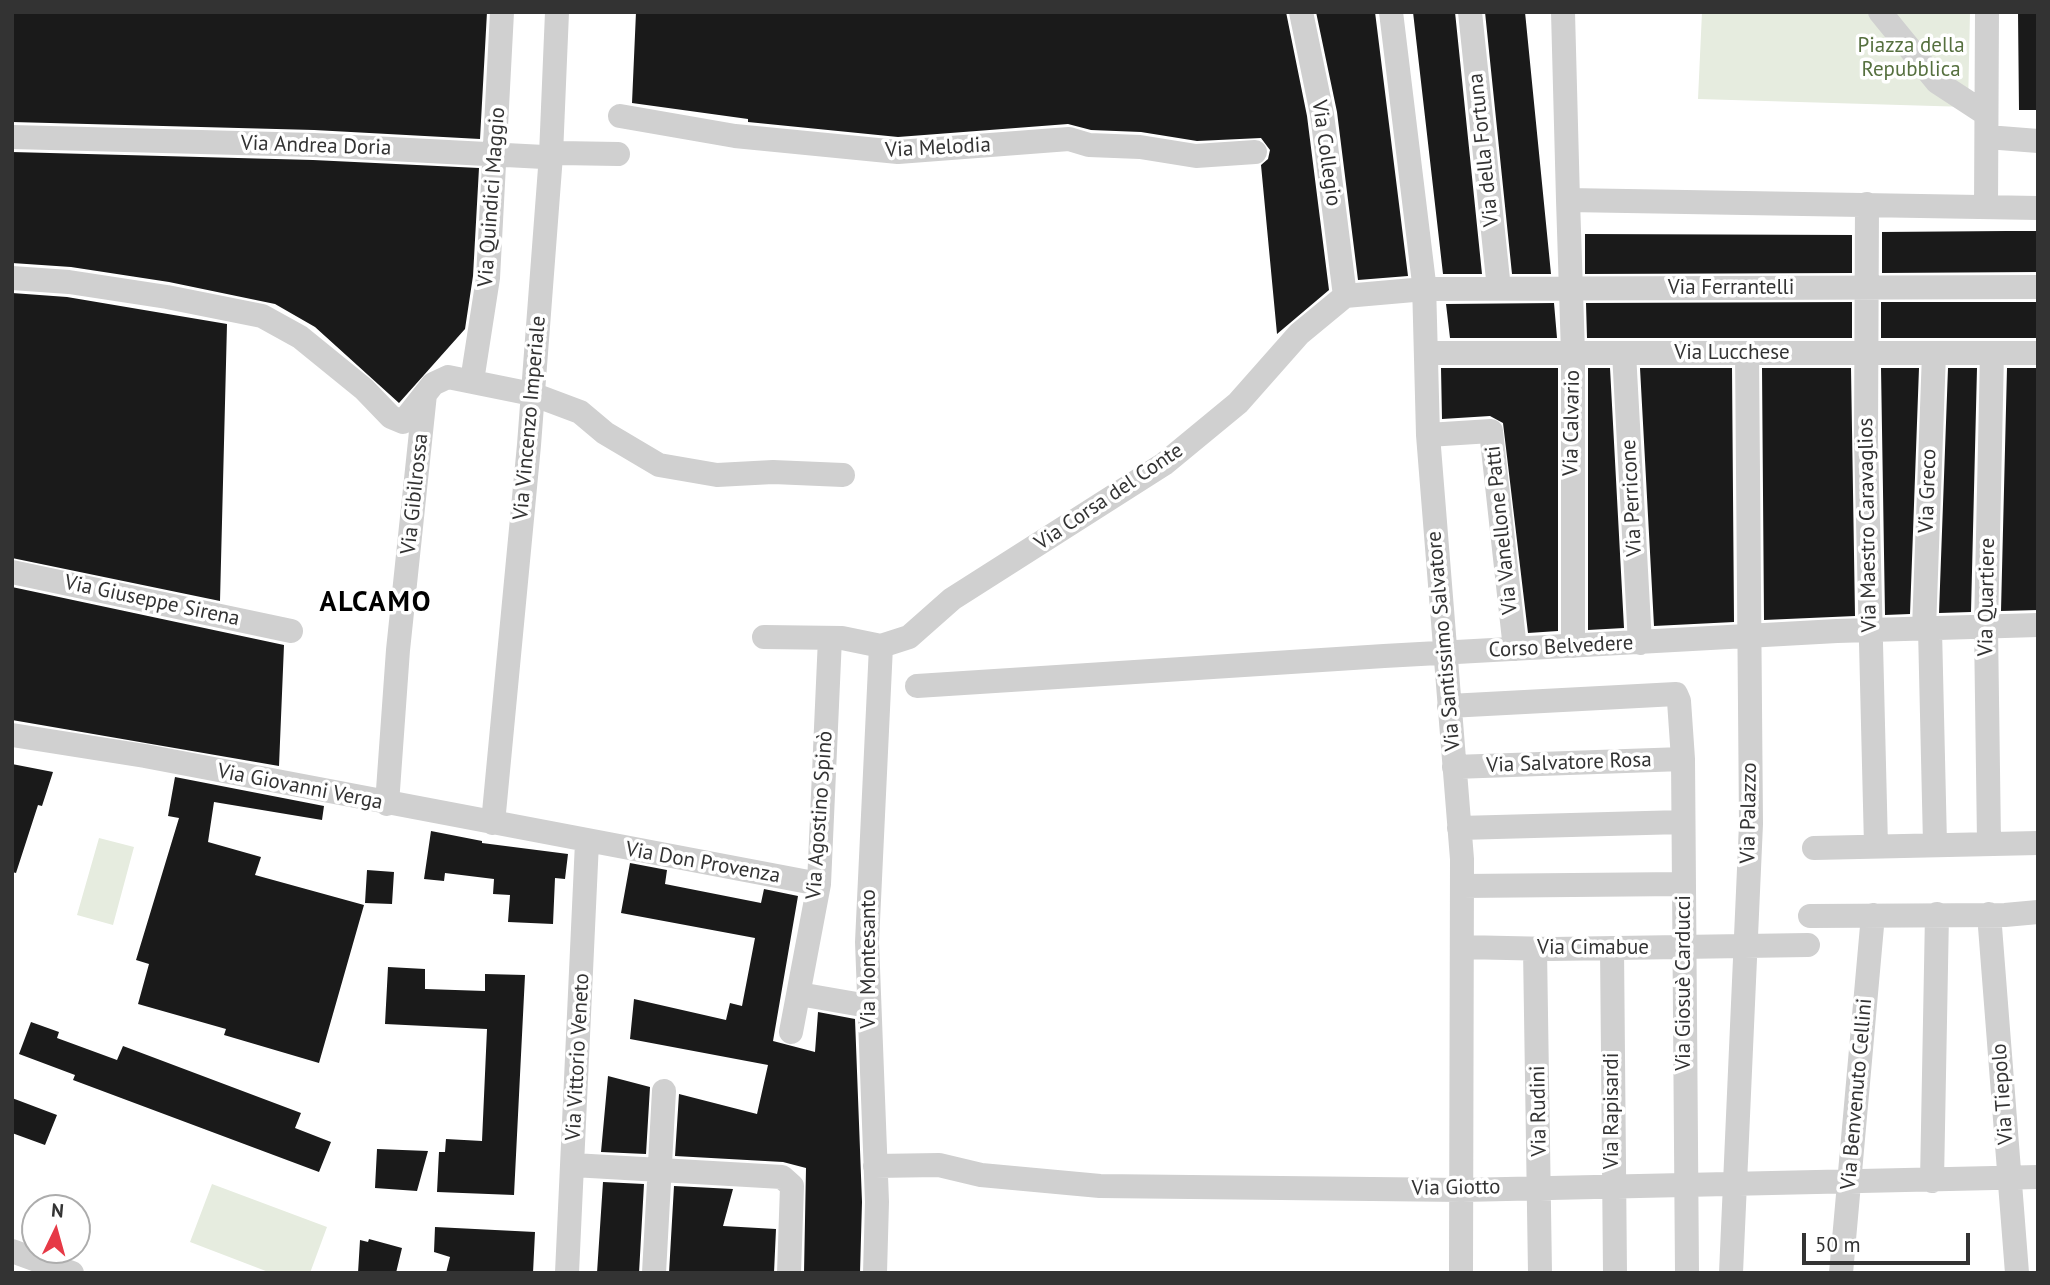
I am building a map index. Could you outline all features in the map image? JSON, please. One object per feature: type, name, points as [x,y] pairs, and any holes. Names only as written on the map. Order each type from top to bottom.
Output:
[{"type":"street","name":"Via Quindici Maggio","points":[[472,381],[488,278],[502,12]]},
{"type":"street","name":"Via Vincenzo Imperiale","points":[[493,823],[551,155],[557,12]]},
{"type":"street","name":"Via Collegio","points":[[1301,12],[1322,114],[1345,296]]},
{"type":"street","name":"Via Santissimo Salvatore","points":[[1391,12],[1424,289],[1428,435],[1459,828],[1462,886],[1461,1273]]},
{"type":"street","name":"Via della Fortuna","points":[[1470,12],[1499,289]]},
{"type":"street","points":[[1563,12],[1568,200],[2038,208]]},
{"type":"street","points":[[1880,12],[1937,82],[1987,126],[2038,141]]},
{"type":"street","points":[[1986,206],[1987,12]]},
{"type":"street","name":"Via Melodia","points":[[620,116],[736,136],[898,152],[1069,139],[1089,145],[1140,147],[1196,156],[1255,152]]},
{"type":"street","name":"Via Andrea Doria","points":[[12,137],[314,145],[496,155],[618,154]]},
{"type":"street","name":"Via Calvario","points":[[1568,200],[1573,353],[1573,646]]},
{"type":"street","name":"Via Maestro Caravaglios","points":[[1867,204],[1866,353],[1876,846]]},
{"type":"street","points":[[12,278],[69,282],[155,295],[262,316],[300,337],[364,389],[391,416],[403,422],[433,384],[448,377],[532,394],[580,412],[605,433],[659,465],[717,475],[773,472],[843,475]]},
{"type":"street","name":"Via Ferrantelli","points":[[1424,289],[2038,287]]},
{"type":"street","points":[[1345,296],[1424,289]]},
{"type":"street","name":"Via Corsa del Conte","points":[[881,646],[909,637],[952,600],[1164,464],[1238,403],[1299,334],[1345,296]]},
{"type":"street","name":"Via Lucchese","points":[[1426,353],[2038,353]]},
{"type":"street","name":"Via Perricone","points":[[1624,353],[1640,643]]},
{"type":"street","name":"Via Palazzo","points":[[1731,1273],[1751,824],[1747,353]]},
{"type":"street","name":"Via Greco","points":[[1934,353],[1927,629],[1935,844]]},
{"type":"street","name":"Via Quartiere","points":[[1989,842],[1986,627],[1992,353]]},
{"type":"street","name":"Via Gibilrossa","points":[[387,804],[398,650],[425,393]]},
{"type":"street","name":"Via Vanellone Patti","points":[[1428,435],[1491,431],[1515,649]]},
{"type":"street","name":"Via Giuseppe Sirena","points":[[12,572],[291,631]]},
{"type":"street","name":"Corso Belvedere","points":[[916,686],[1748,636],[2038,625]]},
{"type":"street","points":[[764,637],[830,638],[881,646]]},
{"type":"street","name":"Via Agostino Spinò","points":[[791,1032],[820,884],[830,638]]},
{"type":"street","name":"Via Montesanto","points":[[875,1273],[875,1166],[868,1006],[869,843],[881,646]]},
{"type":"street","name":"Via Giosuè Carducci","points":[[1449,706],[1676,694],[1683,759],[1687,1273]]},
{"type":"street","name":"Via Giovanni Verga","points":[[12,735],[145,757],[587,842]]},
{"type":"street","name":"Via Salvatore Rosa","points":[[1454,767],[1683,759]]},
{"type":"street","points":[[1459,828],[1684,822]]},
{"type":"street","name":"Via Don Provenza","points":[[587,842],[820,884]]},
{"type":"street","name":"Via Vittorio Veneto","points":[[567,1273],[587,842]]},
{"type":"street","points":[[1814,848],[2038,843]]},
{"type":"street","points":[[1462,886],[1683,884]]},
{"type":"street","points":[[1810,916],[1989,915],[2038,912]]},
{"type":"street","points":[[1932,1181],[1937,914]]},
{"type":"street","name":"Via Benvenuto Cellini","points":[[1841,1273],[1873,915]]},
{"type":"street","name":"Via Tiepolo","points":[[1989,915],[2017,1273]]},
{"type":"street","name":"Via Cimabue","points":[[1462,947],[1535,949],[1808,945]]},
{"type":"street","name":"Via Rapisardi","points":[[1612,948],[1612,1184],[1615,1273]]},
{"type":"street","name":"Via Rudini","points":[[1535,949],[1540,1273]]},
{"type":"street","points":[[799,994],[868,1006]]},
{"type":"street","points":[[654,1273],[664,1091]]},
{"type":"street","points":[[573,1165],[782,1177],[792,1186],[789,1273]]},
{"type":"street","name":"Via Giotto","points":[[875,1166],[939,1165],[981,1175],[1100,1186],[1462,1189],[1735,1181],[1932,1181],[2038,1177]]},
{"type":"street","points":[[12,1251],[72,1273]]},
{"type":"green space","name":"Piazza della Repubblica","points":[[1702,12],[1970,12],[1968,107],[1698,99]]},
{"type":"green space","points":[[99,838],[134,847],[113,925],[77,915]]},
{"type":"green space","points":[[212,1184],[327,1227],[310,1273],[271,1273],[190,1242]]},
{"type":"building","points":[[12,12],[487,12],[480,139],[314,130],[12,122]]},
{"type":"building","points":[[636,12],[1286,12],[1307,116],[1329,290],[1277,334],[1261,165],[1268,159],[1270,150],[1261,138],[1197,141],[1141,132],[1091,130],[1068,124],[898,137],[748,122],[748,119],[632,103]]},
{"type":"building","points":[[1316,12],[1375,12],[1408,276],[1358,280],[1337,112]]},
{"type":"building","points":[[1413,12],[1455,12],[1482,274],[1443,274]]},
{"type":"building","points":[[1485,12],[1525,12],[1551,274],[1512,274]]},
{"type":"building","points":[[2018,12],[2038,12],[2038,110],[2019,110]]},
{"type":"building","points":[[12,152],[313,160],[479,168],[473,276],[465,329],[399,403],[315,327],[275,304],[169,282],[71,267],[12,263]]},
{"type":"building","points":[[2038,231],[2038,272],[1882,273],[1882,232]]},
{"type":"building","points":[[1585,234],[1852,235],[1852,273],[1585,274]]},
{"type":"building","points":[[12,293],[67,297],[227,324],[220,601],[12,558]]},
{"type":"building","points":[[1852,302],[1852,338],[1587,338],[1586,303]]},
{"type":"building","points":[[1881,302],[2038,302],[2038,338],[1881,338]]},
{"type":"building","points":[[1554,303],[1557,338],[1450,338],[1446,304]]},
{"type":"building","points":[[1441,368],[1558,368],[1558,631],[1528,633],[1503,423],[1490,416],[1442,419]]},
{"type":"building","points":[[1588,368],[1610,368],[1624,628],[1588,630]]},
{"type":"building","points":[[1640,368],[1732,368],[1734,622],[1654,626]]},
{"type":"building","points":[[1762,368],[1851,368],[1855,616],[1764,620]]},
{"type":"building","points":[[1881,368],[1919,368],[1910,614],[1885,615]]},
{"type":"building","points":[[1948,368],[1977,368],[1971,612],[1939,613]]},
{"type":"building","points":[[2007,368],[2038,368],[2038,610],[2001,611]]},
{"type":"building","points":[[12,587],[284,645],[279,766],[12,720]]},
{"type":"building","points":[[12,764],[53,772],[42,806],[38,805],[16,873],[12,872]]},
{"type":"building","points":[[175,777],[324,806],[322,820],[214,802],[208,842],[261,857],[255,875],[364,905],[319,1063],[224,1035],[226,1029],[138,1004],[149,964],[136,960],[179,818],[168,816]]},
{"type":"building","points":[[431,831],[482,843],[568,854],[565,879],[555,878],[553,924],[508,922],[510,895],[493,894],[494,879],[445,873],[444,881],[424,879]]},
{"type":"building","points":[[630,863],[667,870],[665,884],[761,903],[764,889],[798,896],[773,1041],[815,1052],[818,1012],[855,1019],[862,1202],[860,1273],[804,1273],[806,1168],[783,1162],[675,1156],[679,1094],[757,1114],[768,1065],[630,1039],[634,999],[726,1020],[730,1003],[742,1006],[755,938],[621,913]]},
{"type":"building","points":[[367,870],[394,872],[392,904],[365,903]]},
{"type":"building","points":[[388,967],[425,969],[425,989],[485,991],[485,974],[525,975],[514,1195],[437,1192],[439,1152],[445,1152],[446,1139],[482,1141],[487,1029],[385,1024]]},
{"type":"building","points":[[31,1022],[59,1032],[57,1038],[117,1060],[123,1046],[301,1113],[295,1128],[331,1142],[319,1172],[73,1080],[75,1075],[19,1054]]},
{"type":"building","points":[[608,1076],[650,1087],[646,1154],[601,1152]]},
{"type":"building","points":[[12,1098],[57,1115],[45,1145],[12,1133]]},
{"type":"building","points":[[377,1149],[428,1151],[417,1191],[375,1188]]},
{"type":"building","points":[[603,1182],[644,1184],[639,1273],[597,1273]]},
{"type":"building","points":[[674,1186],[733,1189],[723,1226],[776,1229],[774,1273],[669,1273]]},
{"type":"building","points":[[435,1227],[535,1232],[533,1273],[446,1273],[450,1257],[434,1252]]},
{"type":"building","points":[[369,1239],[402,1248],[396,1273],[358,1273],[360,1240],[368,1242]]},
{"type":"district","name":"ALCAMO","points":[[376,603]]}]
